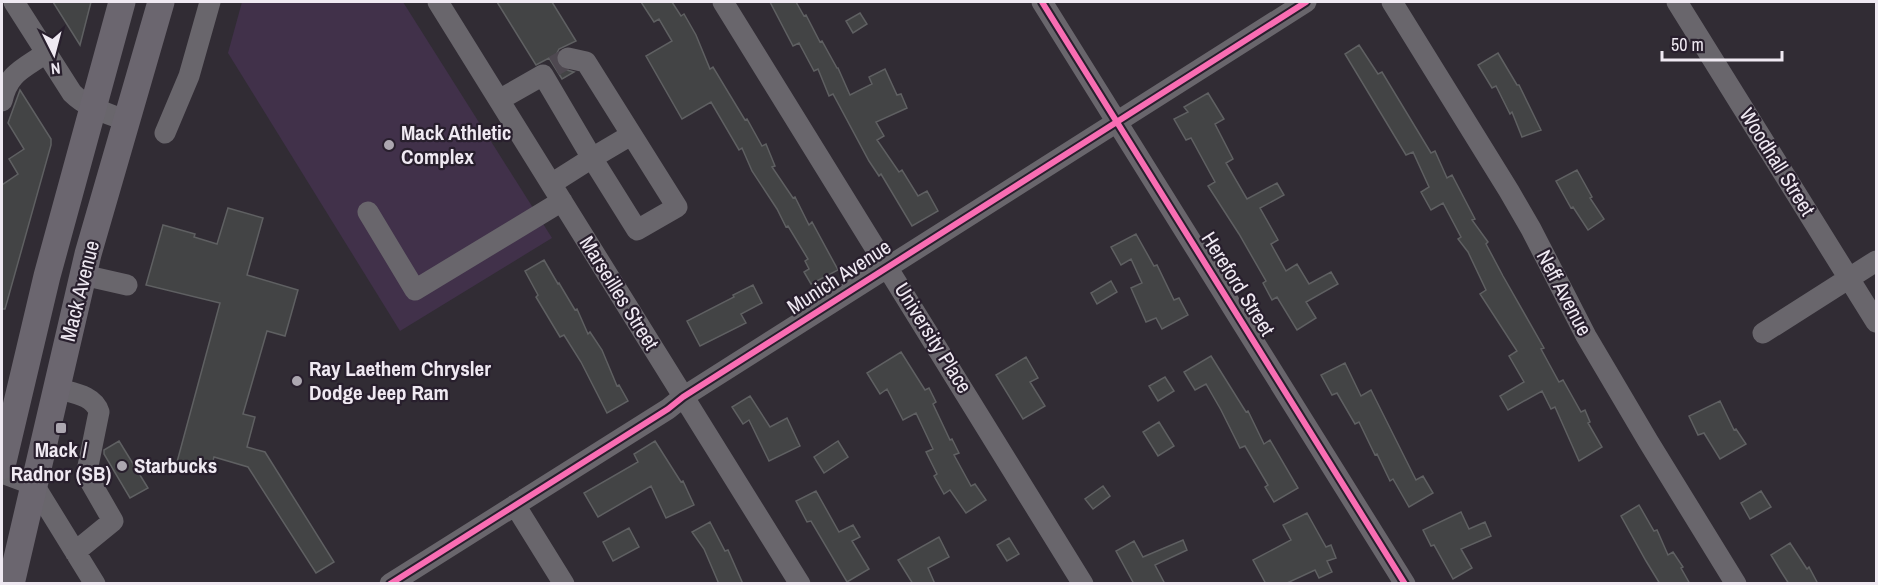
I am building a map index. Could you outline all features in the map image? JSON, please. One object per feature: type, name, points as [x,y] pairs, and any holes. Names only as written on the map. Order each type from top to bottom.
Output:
[{"type":"main road","name":"Mack Avenue","points":[[2,466],[47,276],[122,2]]},
{"type":"main road","name":"Mack Avenue","points":[[11,584],[83,275],[161,2]]},
{"type":"street","points":[[14,2],[72,93],[81,102],[127,121]]},
{"type":"street","points":[[27,24],[33,2]]},
{"type":"street","points":[[165,133],[189,76],[210,2]]},
{"type":"street","name":"Marseilles Street","points":[[438,2],[800,584]]},
{"type":"street","name":"University Place","points":[[723,2],[888,265],[1083,584]]},
{"type":"street","name":"Hereford Street","points":[[1042,2],[1405,584]]},
{"type":"street","name":"Munich Avenue","points":[[390,584],[668,409],[683,397],[888,265],[1306,2]]},
{"type":"street","name":"Neff Avenue","points":[[1392,2],[1509,191],[1586,336],[1736,584]]},
{"type":"street","name":"Woodhall Street","points":[[1677,2],[1876,322]]},
{"type":"street","points":[[2,101],[5,86],[12,77],[46,52]]},
{"type":"street","points":[[500,100],[555,66],[586,62],[677,207],[637,230],[592,158],[555,66]]},
{"type":"street","points":[[368,212],[415,290],[557,192],[592,158],[631,135]]},
{"type":"street","points":[[1763,333],[1876,261]]},
{"type":"street","points":[[83,275],[127,285]]},
{"type":"street","points":[[56,388],[90,399],[97,404],[99,412],[87,471],[90,481],[113,521],[75,552]]},
{"type":"street","points":[[2,473],[34,485],[95,584]]},
{"type":"street","points":[[515,505],[564,584]]},
{"type":"shaded area","name":"Mack Athletic Complex","points":[[242,2],[403,2],[552,238],[400,331],[228,53]]},
{"type":"building","points":[[53,2],[91,2],[80,45]]},
{"type":"building","points":[[497,2],[552,2],[576,41],[559,49],[556,61],[560,68],[574,72],[562,79],[549,58],[536,65]]},
{"type":"building","points":[[641,2],[672,2],[681,16],[684,14],[696,35],[710,69],[713,67],[762,146],[766,144],[775,166],[772,167],[793,198],[795,197],[809,225],[812,222],[838,270],[811,284],[804,272],[809,269],[805,261],[808,259],[752,171],[742,148],[739,150],[711,102],[682,119],[646,56],[672,41],[659,19],[654,22]]},
{"type":"building","points":[[770,2],[796,2],[838,68],[850,95],[872,84],[869,77],[885,69],[897,95],[901,94],[907,108],[876,122],[884,136],[877,140],[899,172],[902,170],[918,196],[927,191],[938,211],[912,226],[881,174],[879,176],[869,161],[833,94],[829,96],[818,69],[814,71],[799,43],[793,46]]},
{"type":"building","points":[[860,13],[867,24],[853,33],[846,21]]},
{"type":"building","points":[[1359,45],[1378,74],[1382,72],[1431,153],[1435,151],[1447,178],[1452,175],[1475,219],[1472,220],[1488,242],[1486,244],[1544,348],[1541,349],[1559,382],[1563,380],[1581,412],[1585,410],[1590,422],[1588,423],[1602,447],[1579,461],[1555,407],[1551,409],[1542,391],[1508,410],[1500,396],[1524,382],[1509,356],[1517,351],[1480,294],[1486,290],[1468,252],[1458,239],[1461,237],[1443,203],[1431,210],[1421,192],[1429,187],[1413,152],[1406,155],[1345,54]]},
{"type":"building","points":[[1498,53],[1519,85],[1541,130],[1522,137],[1512,112],[1510,114],[1496,86],[1492,88],[1478,65]]},
{"type":"building","points":[[20,90],[51,139],[51,145],[5,309],[2,309],[2,185],[18,174],[9,159],[24,149],[8,123]]},
{"type":"building","points":[[1208,93],[1224,119],[1215,124],[1233,159],[1226,163],[1247,199],[1277,183],[1284,195],[1260,208],[1278,240],[1271,244],[1286,271],[1297,264],[1309,284],[1331,272],[1338,284],[1306,302],[1316,318],[1297,330],[1277,297],[1272,300],[1263,283],[1266,281],[1208,186],[1215,182],[1191,138],[1186,140],[1174,119],[1188,112],[1184,107]]},
{"type":"building","points":[[1577,170],[1592,197],[1590,198],[1604,219],[1588,230],[1573,207],[1571,208],[1556,181]]},
{"type":"building","points":[[228,208],[263,218],[247,275],[298,290],[285,336],[267,331],[243,414],[255,417],[247,447],[265,452],[334,562],[316,573],[248,467],[214,457],[210,471],[177,462],[220,303],[146,285],[163,225],[195,234],[194,237],[217,244]]},
{"type":"building","points":[[1136,234],[1154,266],[1157,265],[1174,300],[1179,298],[1188,315],[1162,329],[1156,318],[1146,322],[1131,288],[1142,283],[1131,259],[1121,265],[1111,247]]},
{"type":"building","points":[[544,260],[575,310],[577,309],[588,334],[590,332],[602,350],[617,386],[619,385],[628,401],[607,413],[581,362],[564,335],[560,337],[536,297],[538,295],[525,271]]},
{"type":"building","points":[[1111,281],[1117,292],[1097,304],[1091,293]]},
{"type":"building","points":[[753,285],[762,303],[741,314],[746,323],[700,346],[687,321]]},
{"type":"building","points":[[901,352],[925,390],[929,388],[936,402],[933,404],[950,440],[952,439],[959,453],[954,455],[971,486],[975,484],[986,500],[966,513],[950,490],[944,494],[934,476],[937,474],[926,452],[933,449],[916,413],[903,420],[887,389],[880,394],[867,373]]},
{"type":"building","points":[[1211,356],[1246,412],[1248,411],[1264,444],[1270,440],[1298,488],[1274,502],[1265,487],[1268,485],[1245,446],[1240,448],[1206,384],[1195,390],[1184,372]]},
{"type":"building","points":[[1026,357],[1038,378],[1030,382],[1045,406],[1023,419],[996,375]]},
{"type":"building","points":[[1345,363],[1361,396],[1371,390],[1416,480],[1423,476],[1433,493],[1409,507],[1393,479],[1390,481],[1359,422],[1355,424],[1337,393],[1332,395],[1321,375]]},
{"type":"building","points":[[1165,377],[1174,391],[1158,401],[1149,386]]},
{"type":"building","points":[[750,396],[770,427],[787,418],[800,446],[769,461],[749,420],[743,424],[732,407]]},
{"type":"building","points":[[1720,401],[1734,430],[1736,429],[1746,444],[1720,459],[1704,433],[1698,435],[1689,416]]},
{"type":"building","points":[[1159,422],[1174,446],[1158,456],[1143,432]]},
{"type":"building","points":[[119,441],[148,488],[130,498],[104,454],[104,450]]},
{"type":"building","points":[[655,441],[681,482],[683,481],[694,505],[666,518],[651,486],[598,517],[584,493],[638,462],[634,454]]},
{"type":"building","points":[[838,441],[848,457],[824,473],[814,457]]},
{"type":"building","points":[[1103,486],[1110,496],[1093,509],[1085,499]]},
{"type":"building","points":[[816,491],[839,532],[853,525],[860,537],[852,541],[869,569],[847,582],[811,521],[807,522],[796,501]]},
{"type":"building","points":[[1761,491],[1771,507],[1750,519],[1741,503]]},
{"type":"building","points":[[1639,505],[1654,531],[1657,530],[1668,555],[1673,552],[1683,567],[1681,568],[1690,584],[1660,584],[1621,516]]},
{"type":"building","points":[[1461,512],[1469,529],[1485,522],[1491,536],[1461,549],[1472,568],[1453,579],[1423,530]]},
{"type":"building","points":[[1307,513],[1326,547],[1331,545],[1336,558],[1327,561],[1332,572],[1319,578],[1315,570],[1285,584],[1266,584],[1253,560],[1291,540],[1283,525]]},
{"type":"building","points":[[710,522],[725,551],[728,550],[743,584],[719,584],[704,549],[692,532]]},
{"type":"building","points":[[629,528],[639,547],[613,561],[603,542]]},
{"type":"building","points":[[939,537],[949,557],[928,568],[935,584],[913,584],[898,560]]},
{"type":"building","points":[[1009,538],[1019,554],[1007,561],[997,545]]},
{"type":"building","points":[[1183,540],[1187,550],[1155,565],[1165,584],[1134,584],[1116,551],[1134,541],[1143,557]]},
{"type":"building","points":[[1790,543],[1807,569],[1809,567],[1818,584],[1789,584],[1771,555]]},
{"type":"tunnel","points":[[554,66],[568,58]]},
{"type":"cycle path","points":[[1042,2],[1405,584]]},
{"type":"cycle path","points":[[390,584],[1306,2]]},
{"type":"place","name":"Mack Athletic Complex","points":[[389,145]]},
{"type":"place","name":"Ray Laethem Chrysler Dodge Jeep Ram","points":[[297,381]]},
{"type":"place","name":"Mack / Radnor (SB)","points":[[61,428]]},
{"type":"place","name":"Starbucks","points":[[122,466]]}]
